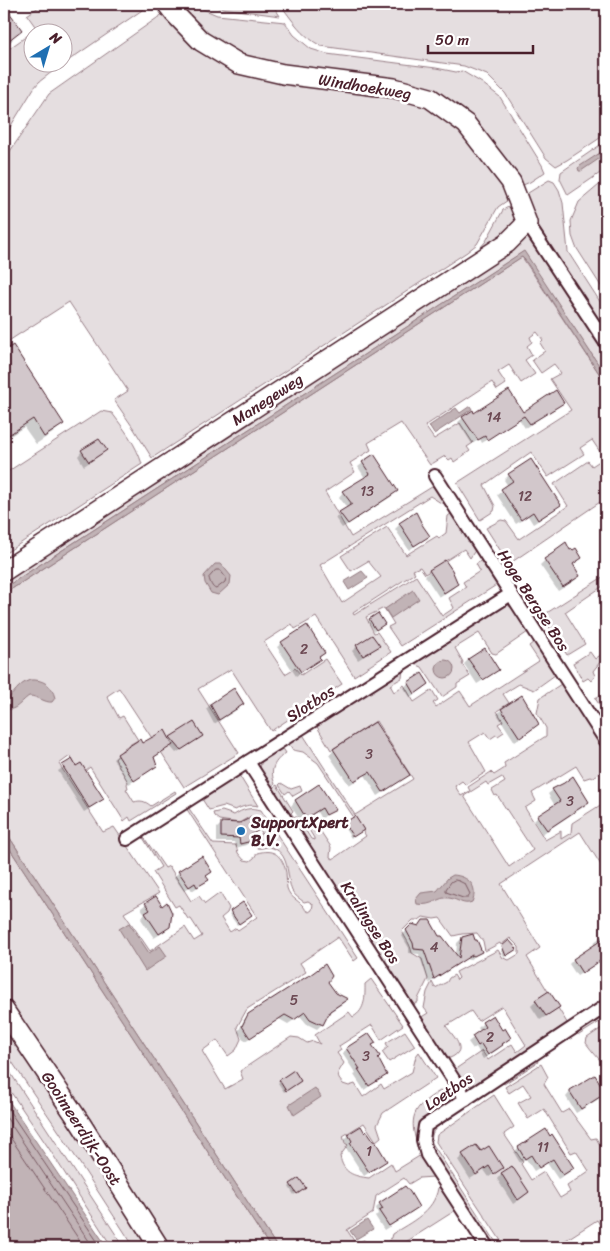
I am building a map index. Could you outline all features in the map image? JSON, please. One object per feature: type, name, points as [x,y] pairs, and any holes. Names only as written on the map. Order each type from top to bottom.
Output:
[{"type":"street","name":"Windhoekweg","points":[[167,4],[201,40],[239,64],[283,74],[394,88],[430,98],[466,124],[511,182],[527,223],[606,343]]},
{"type":"street","name":"Manegeweg","points":[[4,571],[507,243],[527,223]]},
{"type":"street","name":"Hoge Bergse Bos","points":[[435,476],[606,741]]},
{"type":"street","name":"Slotbos","points":[[127,839],[510,594]]},
{"type":"street","name":"Kralingse Bos","points":[[248,762],[466,1099]]},
{"type":"street","name":"Loetbos","points":[[487,1247],[427,1155],[423,1140],[425,1126],[606,1006]]},
{"type":"street","name":"Gooimeerdijk-Oost","points":[[4,1010],[81,1124],[159,1247]]},
{"type":"shaded area","points":[[43,4],[151,4],[72,58],[72,22],[32,22],[27,15]]},
{"type":"shaded area","points":[[178,4],[191,4],[217,15],[285,22],[294,35],[311,49],[327,54],[456,72],[462,71],[500,97],[545,172],[523,185],[497,147],[461,110],[257,62],[226,49],[205,33]]},
{"type":"shaded area","points":[[209,4],[272,4],[280,16],[222,8]]},
{"type":"shaded area","points":[[280,4],[606,4],[606,134],[556,166],[546,158],[505,93],[487,75],[464,66],[321,46],[303,33]]},
{"type":"shaded area","points":[[167,11],[175,28],[195,48],[228,69],[251,77],[398,96],[423,105],[447,117],[481,154],[511,198],[498,207],[477,244],[467,252],[152,458],[114,400],[128,391],[69,302],[4,344],[4,160],[49,94]]},
{"type":"shaded area","points":[[22,39],[22,72],[52,72],[34,88],[4,137],[4,52]]},
{"type":"shaded area","points":[[606,141],[606,169],[568,195],[560,179],[561,172]]},
{"type":"shaded area","points":[[606,179],[606,294],[576,247],[572,236],[571,221],[579,202]]},
{"type":"shaded area","points":[[549,180],[554,182],[559,190],[563,203],[568,252],[606,311],[606,334],[540,233],[526,197],[528,193]]},
{"type":"shaded area","points":[[510,206],[515,211],[517,221],[513,228],[474,255],[486,241],[503,210]]},
{"type":"shaded area","points":[[521,238],[533,239],[606,352],[606,376],[523,252],[4,588],[4,578]]},
{"type":"shaded area","points":[[522,257],[606,384],[606,498],[509,564],[486,528],[501,520],[506,521],[519,539],[568,506],[554,484],[588,461],[592,466],[604,458],[592,440],[580,448],[584,454],[548,477],[531,452],[484,485],[495,506],[494,511],[480,520],[457,483],[571,410],[550,379],[561,373],[554,364],[541,373],[532,360],[545,351],[540,343],[543,340],[537,332],[530,337],[532,342],[527,346],[532,355],[525,360],[535,374],[521,383],[509,365],[498,372],[506,384],[497,390],[492,382],[425,426],[434,439],[460,423],[473,443],[467,447],[470,451],[454,462],[452,458],[449,460],[445,456],[430,465],[401,423],[368,443],[371,450],[350,463],[355,472],[325,492],[351,537],[435,485],[446,503],[441,503],[430,496],[320,565],[342,603],[381,577],[368,561],[351,571],[341,556],[387,527],[406,555],[437,536],[439,538],[446,533],[448,516],[452,513],[476,549],[470,558],[464,549],[425,574],[420,567],[413,570],[415,573],[353,613],[354,615],[416,576],[442,616],[454,608],[449,598],[466,587],[463,582],[480,571],[476,564],[482,560],[498,584],[401,646],[388,627],[394,624],[384,608],[366,617],[374,633],[377,632],[391,652],[354,676],[316,617],[295,629],[292,624],[264,642],[285,674],[295,668],[301,675],[325,659],[342,684],[271,731],[231,669],[198,689],[239,753],[184,787],[119,688],[107,696],[119,718],[123,716],[138,740],[124,748],[115,759],[128,782],[128,788],[126,789],[134,802],[143,801],[151,806],[175,791],[176,793],[131,821],[129,817],[124,821],[90,767],[85,771],[76,766],[70,756],[59,764],[103,832],[114,827],[159,893],[124,913],[150,951],[185,927],[194,941],[202,936],[179,905],[175,907],[153,872],[161,867],[142,836],[165,868],[169,866],[191,901],[199,896],[205,904],[220,893],[229,908],[227,913],[221,918],[230,932],[236,928],[238,930],[257,917],[186,808],[188,807],[213,844],[236,845],[238,853],[244,860],[250,861],[257,853],[275,853],[281,859],[285,868],[287,888],[290,894],[305,910],[309,912],[312,910],[313,904],[308,901],[304,902],[292,891],[286,865],[281,854],[276,849],[269,847],[257,848],[254,840],[262,833],[251,816],[239,823],[219,820],[213,813],[222,811],[234,815],[244,810],[253,809],[261,810],[358,958],[354,961],[338,937],[300,963],[306,972],[247,1009],[237,1027],[241,1039],[236,1050],[228,1056],[217,1040],[202,1051],[225,1089],[243,1079],[240,1071],[291,1037],[299,1038],[307,1043],[313,1041],[320,1044],[315,1035],[349,1012],[353,1017],[360,1011],[364,1002],[365,984],[371,979],[403,1025],[381,1040],[372,1025],[339,1046],[341,1050],[337,1053],[344,1063],[338,1073],[339,1079],[343,1084],[349,1086],[355,1084],[363,1097],[381,1084],[384,1089],[412,1072],[416,1056],[419,1052],[436,1078],[383,1113],[377,1125],[381,1137],[376,1141],[364,1123],[343,1136],[345,1143],[348,1145],[340,1156],[346,1170],[354,1175],[369,1178],[391,1163],[395,1171],[421,1155],[413,1128],[413,1121],[418,1109],[428,1099],[443,1089],[451,1101],[425,1119],[419,1128],[418,1142],[434,1177],[419,1178],[409,1184],[404,1178],[376,1196],[373,1213],[347,1230],[356,1244],[364,1240],[368,1247],[277,1247],[4,829],[4,594]]},
{"type":"shaded area","points":[[101,411],[112,413],[133,443],[142,464],[4,554],[4,474]]},
{"type":"shaded area","points":[[606,575],[606,584],[565,612],[585,644],[567,655],[542,616]]},
{"type":"shaded area","points":[[503,603],[515,611],[528,632],[496,654],[492,653],[479,633],[455,648],[470,676],[442,697],[422,667],[412,663]]},
{"type":"shaded area","points":[[534,642],[555,675],[534,690],[519,684],[503,694],[509,703],[497,711],[503,721],[498,724],[504,732],[490,739],[485,732],[469,742],[486,772],[466,785],[462,781],[455,786],[461,796],[470,791],[468,787],[491,772],[494,775],[505,768],[504,763],[546,736],[546,728],[537,713],[540,698],[561,684],[606,753],[606,769],[592,778],[584,779],[576,766],[532,793],[536,801],[525,808],[545,840],[561,831],[561,839],[571,833],[572,823],[602,804],[604,807],[606,806],[606,873],[580,832],[501,884],[540,948],[527,957],[569,1026],[475,1086],[471,1086],[462,1082],[454,1070],[482,1051],[488,1060],[512,1044],[517,1052],[526,1045],[502,1006],[478,1021],[471,1011],[446,1026],[459,1046],[456,1055],[447,1059],[420,1018],[428,1013],[424,1008],[427,992],[432,982],[435,988],[447,982],[454,975],[457,980],[459,978],[456,972],[498,950],[503,958],[509,960],[519,954],[519,947],[510,938],[501,945],[500,943],[485,951],[483,941],[477,933],[453,936],[440,918],[423,917],[419,920],[413,920],[402,931],[412,953],[422,959],[428,979],[418,1002],[412,1006],[271,789],[277,785],[293,811],[291,813],[294,817],[297,817],[311,839],[314,840],[314,838],[306,825],[309,823],[316,834],[321,832],[331,847],[330,857],[333,859],[366,836],[318,763],[303,752],[293,750],[288,742],[302,733],[355,815],[413,779],[376,721],[331,750],[316,725],[403,668],[402,678],[390,685],[394,692],[404,685],[414,702],[432,690],[438,700],[433,703],[436,707],[460,691],[470,706],[539,661],[529,646]],"holes":[[[502,777],[505,782],[492,790],[533,850],[509,867],[464,796],[486,782],[488,785]]]},
{"type":"shaded area","points":[[606,651],[606,656],[593,671],[595,676],[591,681],[588,678],[583,681],[573,663],[590,652],[595,659]]},
{"type":"shaded area","points":[[599,696],[606,700],[605,714],[595,698]]},
{"type":"shaded area","points":[[282,747],[286,753],[278,759],[274,766],[272,774],[275,784],[270,787],[262,775],[261,764],[266,757]]},
{"type":"shaded area","points":[[239,775],[258,806],[246,806],[235,810],[224,806],[209,810],[202,799]]},
{"type":"shaded area","points":[[281,783],[291,789],[300,786],[302,791],[293,796],[289,791],[285,794],[279,785]]},
{"type":"shaded area","points":[[4,840],[270,1247],[167,1247],[4,1000]]},
{"type":"shaded area","points":[[606,1013],[606,1018],[579,1035],[579,1030]]},
{"type":"shaded area","points":[[606,1025],[606,1068],[586,1043],[587,1038]]},
{"type":"shaded area","points":[[4,1026],[149,1247],[134,1247],[4,1050]]},
{"type":"shaded area","points":[[405,1031],[415,1046],[389,1062],[382,1052],[388,1047],[386,1043]]},
{"type":"shaded area","points":[[534,1059],[538,1062],[504,1084],[502,1082]]},
{"type":"shaded area","points":[[4,1063],[124,1247],[112,1247],[4,1082]]},
{"type":"shaded area","points":[[541,1064],[548,1077],[544,1084],[562,1113],[569,1109],[591,1139],[596,1138],[606,1155],[606,1235],[597,1220],[555,1247],[505,1247],[436,1142],[437,1135],[494,1095],[514,1127],[504,1134],[523,1162],[521,1164],[531,1180],[544,1172],[560,1198],[570,1192],[567,1186],[589,1171],[576,1151],[571,1153],[544,1109],[528,1119],[518,1103],[531,1096],[523,1084],[509,1093],[505,1087]]},
{"type":"shaded area","points":[[448,1116],[453,1117],[434,1130],[432,1143],[499,1247],[494,1247],[432,1151],[429,1134],[434,1126]]},
{"type":"shaded area","points":[[441,1185],[456,1210],[398,1247],[388,1247],[392,1234],[421,1216],[427,1210]]},
{"type":"water","points":[[606,149],[606,154],[579,171],[578,168],[580,166]]},
{"type":"water","points":[[524,251],[606,376],[606,384],[522,257],[4,594],[4,588]]},
{"type":"water","points":[[470,406],[472,409],[434,434],[429,426],[456,408],[460,413]]},
{"type":"water","points":[[215,564],[221,564],[231,576],[230,584],[218,595],[211,593],[205,583],[204,576]]},
{"type":"water","points":[[362,571],[368,578],[349,590],[344,582]]},
{"type":"water","points":[[413,590],[419,599],[391,618],[385,609]]},
{"type":"water","points":[[445,660],[451,663],[454,669],[451,675],[445,678],[439,675],[436,669],[439,663]]},
{"type":"water","points":[[30,680],[43,682],[49,686],[55,698],[52,702],[29,696],[14,708],[4,708],[4,701],[22,684]]},
{"type":"water","points":[[4,829],[277,1247],[270,1247],[4,840]]},
{"type":"water","points":[[453,875],[463,877],[471,883],[474,891],[472,902],[466,903],[445,898],[423,905],[417,904],[416,899],[421,893],[437,891]]},
{"type":"water","points":[[129,923],[149,953],[160,946],[167,956],[145,971],[119,929]]},
{"type":"water","points":[[315,1088],[321,1097],[294,1115],[289,1105]]},
{"type":"water","points":[[4,1094],[107,1247],[4,1247]]},
{"type":"water","points":[[367,1220],[373,1229],[356,1239],[350,1231]]},
{"type":"building","points":[[4,5],[22,30],[4,44]]},
{"type":"building","points":[[13,345],[64,424],[44,437],[33,419],[4,438],[4,351]]},
{"type":"building","points":[[509,390],[523,412],[556,390],[564,403],[530,424],[524,416],[487,440],[485,436],[478,440],[462,417],[473,410],[474,413]]},
{"type":"building","points":[[99,439],[107,450],[89,462],[81,450]]},
{"type":"building","points":[[374,454],[398,491],[348,524],[339,512],[352,504],[342,491],[370,474],[362,462]]},
{"type":"building","points":[[531,459],[561,505],[538,520],[533,512],[521,520],[501,489],[513,481],[508,474]]},
{"type":"building","points":[[416,512],[430,536],[414,546],[399,523]]},
{"type":"building","points":[[566,542],[570,550],[576,548],[582,558],[573,564],[580,576],[563,587],[544,559]]},
{"type":"building","points":[[445,560],[458,584],[444,593],[429,570]]},
{"type":"building","points":[[378,613],[385,624],[376,630],[369,619]]},
{"type":"building","points":[[307,625],[325,653],[319,657],[321,659],[301,672],[281,642]]},
{"type":"building","points":[[372,635],[380,646],[363,656],[356,645]]},
{"type":"building","points":[[485,648],[499,670],[483,680],[468,659]]},
{"type":"building","points":[[422,673],[429,684],[415,694],[408,682]]},
{"type":"building","points":[[234,688],[244,704],[219,720],[210,704]]},
{"type":"building","points":[[522,695],[539,724],[520,738],[501,709]]},
{"type":"building","points":[[194,722],[203,736],[181,750],[170,737]]},
{"type":"building","points":[[375,722],[410,775],[383,792],[370,772],[354,781],[333,749]]},
{"type":"building","points":[[165,730],[173,745],[154,757],[157,766],[134,781],[117,754],[140,739],[142,743]]},
{"type":"building","points":[[72,759],[76,766],[81,763],[104,799],[89,808],[62,765]]},
{"type":"building","points":[[573,776],[589,802],[547,830],[537,816],[560,801],[552,789]]},
{"type":"building","points":[[319,784],[336,810],[326,815],[322,808],[306,818],[295,800]]},
{"type":"building","points":[[355,816],[364,830],[353,837],[344,823]]},
{"type":"building","points":[[252,817],[259,830],[251,835],[252,841],[240,844],[239,838],[221,837],[221,822],[240,823]]},
{"type":"building","points":[[202,856],[212,872],[206,876],[209,880],[197,887],[195,883],[189,887],[178,871]]},
{"type":"building","points":[[156,896],[162,906],[167,902],[172,913],[170,927],[159,934],[145,913],[150,910],[145,903]]},
{"type":"building","points":[[243,902],[252,915],[239,924],[230,911]]},
{"type":"building","points":[[423,920],[430,920],[439,936],[442,936],[459,958],[462,937],[473,934],[482,952],[474,956],[472,955],[434,979],[424,950],[414,949],[406,930],[412,924],[419,926]]},
{"type":"building","points":[[606,937],[606,957],[582,973],[573,959]]},
{"type":"building","points":[[509,940],[517,949],[506,956],[502,946]]},
{"type":"building","points":[[325,964],[332,976],[328,982],[336,993],[348,999],[330,1011],[323,1025],[310,1019],[305,1012],[294,1020],[285,1015],[250,1038],[242,1026],[248,1014]]},
{"type":"building","points":[[549,991],[560,1007],[546,1016],[535,1000]]},
{"type":"building","points":[[493,1015],[502,1030],[505,1028],[511,1038],[488,1055],[481,1044],[478,1046],[472,1036],[485,1027],[482,1022]]},
{"type":"building","points":[[369,1033],[376,1043],[372,1045],[380,1056],[378,1058],[387,1075],[369,1086],[346,1048]]},
{"type":"building","points":[[294,1070],[301,1081],[286,1091],[279,1080]]},
{"type":"building","points":[[595,1075],[606,1093],[581,1109],[570,1090]]},
{"type":"building","points":[[361,1126],[365,1133],[367,1131],[375,1141],[387,1161],[369,1172],[350,1143],[352,1141],[348,1134]]},
{"type":"building","points":[[546,1129],[550,1136],[552,1134],[574,1168],[563,1175],[553,1159],[539,1168],[531,1155],[525,1159],[518,1147]]},
{"type":"building","points":[[476,1145],[481,1151],[489,1146],[503,1168],[494,1174],[489,1166],[476,1175],[462,1154]]},
{"type":"building","points":[[512,1166],[529,1192],[518,1200],[501,1173]]},
{"type":"building","points":[[299,1178],[306,1188],[297,1194],[290,1184]]},
{"type":"building","points":[[405,1186],[419,1207],[389,1226],[379,1211],[383,1209],[379,1203]]},
{"type":"place","name":"SupportXpert B.V.","points":[[241,831]]}]
